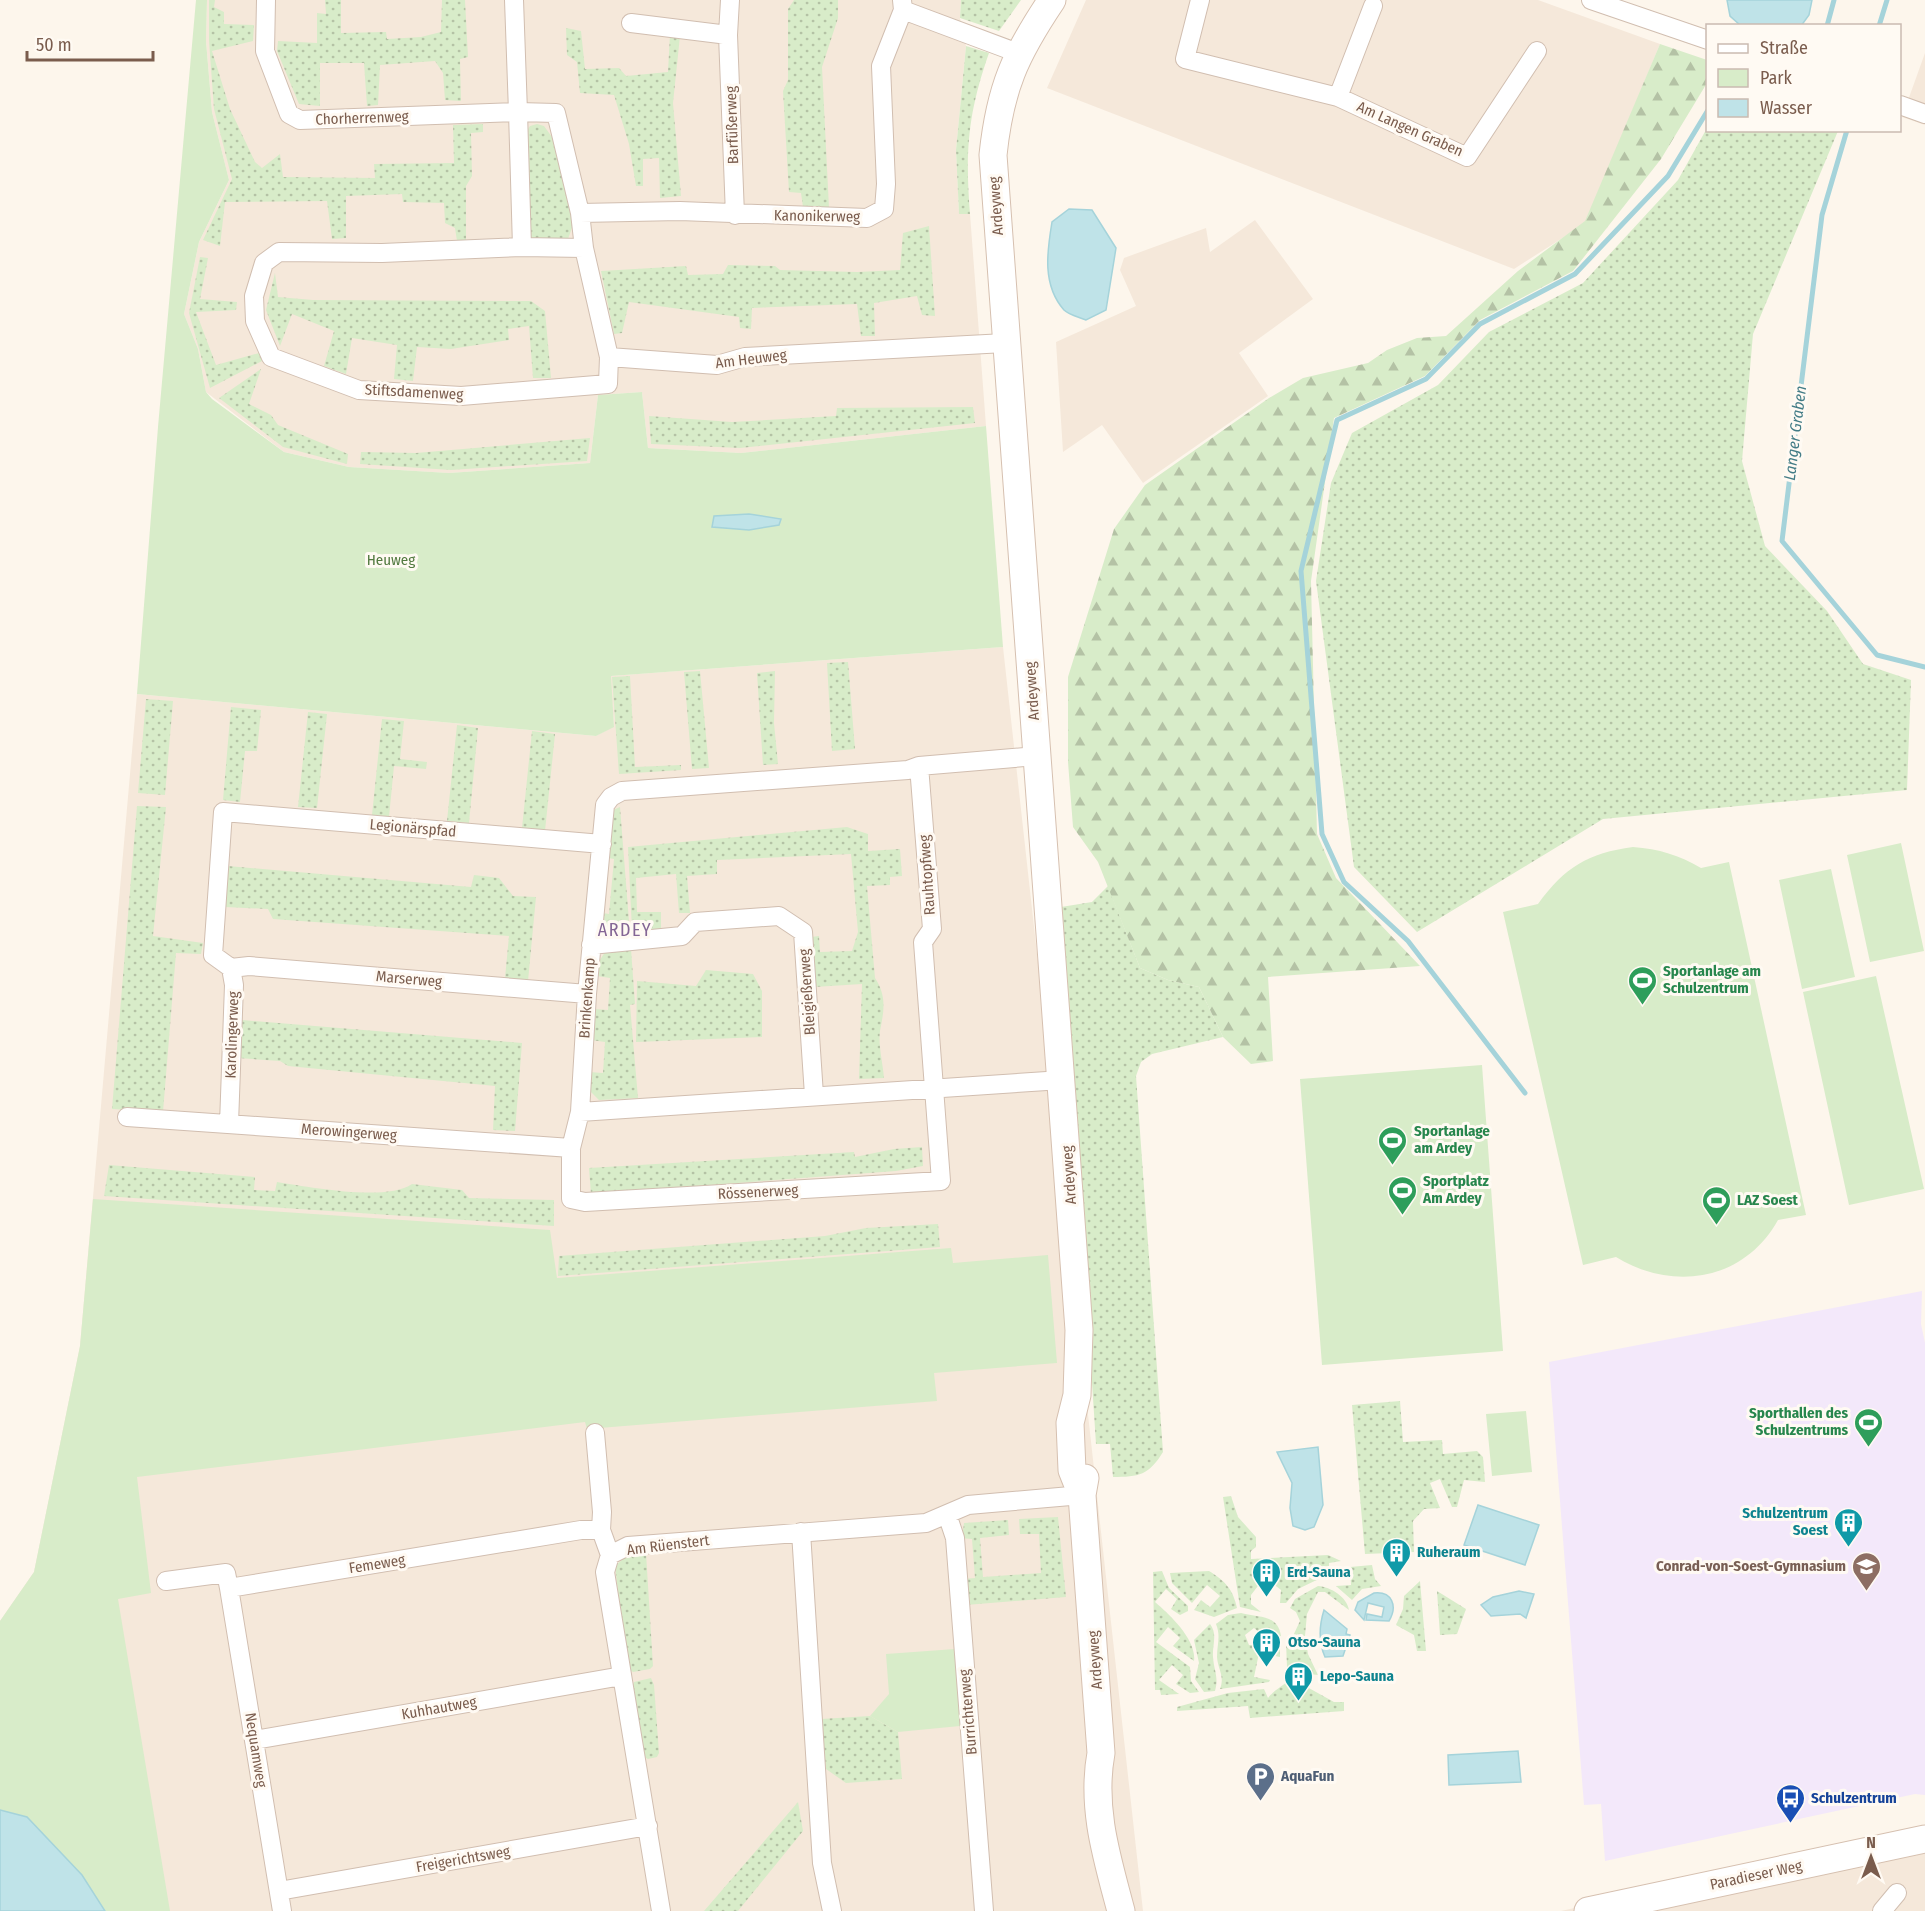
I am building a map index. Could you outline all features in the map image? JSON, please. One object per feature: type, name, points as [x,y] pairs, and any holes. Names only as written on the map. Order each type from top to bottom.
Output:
[{"type":"main road","name":"Ardeyweg","points":[[1052,0],[1018,53],[1003,90],[993,155],[1079,1330],[1077,1395],[1070,1423],[1071,1461],[1072,1470],[1082,1495],[1101,1753],[1096,1779],[1099,1824],[1121,1911]]},
{"type":"main road","name":"Ardeyweg","points":[[1101,1753],[1111,1780],[1120,1843],[1140,1911]]},
{"type":"main road","name":"Paradieser Weg","points":[[1604,1909],[1925,1839]]},
{"type":"street","name":"Chorherrenweg","points":[[266,0],[265,51],[289,114],[300,120],[518,112]]},
{"type":"street","points":[[514,0],[522,247],[584,248]]},
{"type":"street","name":"Barfüßerweg","points":[[730,0],[728,35],[735,215]]},
{"type":"street","name":"Am Langen Graben","points":[[1200,0],[1185,59],[1338,97],[1467,157],[1537,51]]},
{"type":"street","points":[[1591,0],[1706,40]]},
{"type":"street","points":[[902,5],[1018,53]]},
{"type":"street","name":"Kanonikerweg","points":[[580,213],[681,211],[735,215],[867,218],[884,209],[886,184],[880,66],[902,5]]},
{"type":"street","name":"Am Langen Graben","points":[[1338,97],[1373,6]]},
{"type":"street","points":[[631,23],[728,35]]},
{"type":"street","points":[[1901,106],[1925,114]]},
{"type":"street","points":[[518,112],[556,113],[580,213],[584,248],[609,357]]},
{"type":"street","name":"Stiftsdamenweg","points":[[522,247],[382,252],[279,252],[264,263],[254,296],[255,321],[272,357],[359,390],[460,396],[608,384],[609,357]]},
{"type":"street","name":"Am Heuweg","points":[[609,357],[717,365],[745,357],[1005,343]]},
{"type":"street","name":"Brinkenkamp","points":[[580,1112],[586,994],[605,805],[611,797],[622,791],[908,770],[919,766],[1037,756]]},
{"type":"street","name":"Rauhtopfweg","points":[[919,766],[932,929],[923,942],[935,1089]]},
{"type":"street","name":"Legionärspfad","points":[[231,968],[213,955],[223,812],[602,844]]},
{"type":"street","name":"Bleigießerweg","points":[[591,945],[682,936],[695,922],[779,916],[803,932],[814,1095]]},
{"type":"street","name":"Marserweg","points":[[231,968],[249,966],[586,994]]},
{"type":"street","name":"Karolingerweg","points":[[229,1124],[234,986],[231,968]]},
{"type":"street","points":[[580,1112],[907,1088],[935,1089],[1062,1080]]},
{"type":"street","name":"Rössenerweg","points":[[580,1112],[571,1148],[571,1199],[585,1202],[941,1181],[935,1089]]},
{"type":"street","name":"Merowingerweg","points":[[127,1117],[571,1148]]},
{"type":"street","points":[[595,1433],[602,1512],[601,1530],[610,1555]]},
{"type":"street","name":"Am Rüenstert","points":[[662,1911],[605,1572],[610,1555],[628,1546],[926,1523],[968,1505],[1082,1495]]},
{"type":"street","name":"Burrichterweg","points":[[947,1514],[955,1538],[984,1911]]},
{"type":"street","name":"Femeweg","points":[[229,1588],[571,1532],[601,1530]]},
{"type":"street","points":[[801,1532],[822,1863],[831,1911]]},
{"type":"street","points":[[166,1581],[226,1573],[229,1588]]},
{"type":"street","name":"Nequamweg","points":[[229,1588],[282,1911]]},
{"type":"street","name":"Kuhhautweg","points":[[255,1740],[622,1676]]},
{"type":"street","name":"Freigerichtsweg","points":[[279,1891],[648,1826]]},
{"type":"street","points":[[1881,1911],[1897,1893]]},
{"type":"shaded area","points":[[207,0],[961,0],[960,18],[966,46],[956,150],[959,214],[970,214],[986,426],[741,453],[648,448],[642,392],[598,395],[590,463],[449,473],[349,467],[284,452],[206,392],[198,349],[184,314],[199,242],[229,180],[212,112],[206,41]]},
{"type":"shaded area","points":[[1086,0],[1538,0],[1660,44],[1586,223],[1514,269],[1047,88]]},
{"type":"shaded area","points":[[1925,53],[1925,125],[1902,117]]},
{"type":"shaded area","points":[[1255,220],[1313,299],[1239,353],[1268,396],[1143,483],[1102,425],[1063,452],[1056,342],[1136,306],[1120,270],[1124,258],[1206,228],[1210,252]]},
{"type":"shaded area","points":[[1003,647],[1143,1911],[0,1911],[0,1621],[34,1572],[80,1346],[137,694],[596,736],[614,726],[610,676]]},
{"type":"shaded area","points":[[1922,1291],[1921,1324],[1925,1343],[1925,1795],[1915,1794],[1605,1861],[1601,1804],[1584,1805],[1549,1362]]},
{"type":"shaded area","points":[[1925,1829],[1925,1911],[1561,1911]]},
{"type":"green space","name":"Heuweg","points":[[196,0],[207,0],[206,41],[212,112],[229,180],[199,242],[184,314],[198,349],[206,392],[212,399],[284,452],[349,467],[449,473],[590,463],[598,395],[642,392],[648,448],[741,453],[986,426],[1003,647],[611,676],[614,727],[596,736],[137,694]]},
{"type":"green space","points":[[209,0],[215,0],[214,7],[224,12],[224,24],[254,25],[253,41],[212,51],[230,109],[255,162],[262,168],[280,154],[283,177],[375,178],[374,164],[454,163],[453,125],[483,124],[483,132],[471,133],[472,176],[466,186],[466,242],[457,241],[455,228],[445,223],[444,203],[403,202],[402,194],[346,196],[346,238],[332,239],[327,201],[225,202],[220,246],[203,240],[232,179],[214,109],[209,41]]},
{"type":"green space","points":[[325,0],[341,0],[341,33],[386,32],[387,39],[421,37],[441,32],[442,0],[465,0],[468,57],[460,59],[461,101],[445,100],[443,73],[435,61],[380,65],[378,105],[367,106],[364,63],[320,63],[320,106],[299,104],[277,51],[278,41],[317,43],[317,13],[326,14]]},
{"type":"green space","points":[[794,0],[838,0],[838,18],[822,67],[829,208],[803,207],[801,193],[789,192],[783,91],[788,80],[788,9]]},
{"type":"green space","points":[[961,0],[1021,0],[999,31],[960,18]]},
{"type":"green space","points":[[566,28],[581,31],[585,69],[619,68],[626,76],[668,72],[670,34],[680,36],[673,103],[681,196],[660,198],[659,158],[643,159],[643,186],[636,186],[629,144],[614,95],[580,93],[577,62],[567,55]]},
{"type":"green space","points":[[1660,44],[1706,60],[1706,85],[1661,159],[1573,271],[1480,320],[1425,376],[1334,418],[1311,581],[1317,834],[1336,878],[1420,966],[1268,977],[1273,1061],[1251,1064],[1223,1037],[1199,987],[1168,980],[1140,968],[1098,862],[1073,827],[1068,762],[1068,677],[1114,529],[1145,485],[1269,398],[1303,378],[1368,363],[1387,350],[1417,338],[1446,336],[1518,271],[1585,221]]},
{"type":"green space","points":[[966,46],[989,53],[972,114],[968,151],[970,214],[959,214],[956,150]]},
{"type":"green space","points":[[537,124],[544,126],[560,148],[573,225],[568,239],[528,238],[526,132],[530,126]]},
{"type":"green space","points":[[1706,130],[1706,132],[1838,132],[1753,334],[1742,461],[1765,546],[1827,611],[1863,664],[1911,680],[1907,790],[1603,819],[1417,932],[1354,867],[1316,581],[1331,483],[1352,433],[1438,385],[1489,332],[1583,283],[1678,180]]},
{"type":"green space","points":[[929,226],[935,316],[922,315],[917,296],[874,303],[875,336],[861,336],[857,304],[752,308],[751,329],[740,328],[739,317],[629,302],[622,333],[614,334],[601,271],[686,266],[688,275],[723,274],[728,265],[775,266],[780,270],[857,272],[900,270],[903,233]]},
{"type":"green space","points":[[200,257],[208,258],[200,299],[237,302],[236,310],[196,312],[216,365],[259,353],[262,361],[210,388],[189,313]]},
{"type":"green space","points":[[275,273],[278,297],[313,300],[531,301],[545,311],[551,378],[533,378],[529,326],[508,329],[509,340],[451,349],[417,347],[413,381],[394,379],[397,345],[352,338],[346,374],[324,366],[334,331],[292,314],[280,346],[266,310]]},
{"type":"green space","points":[[261,369],[249,404],[271,415],[278,425],[348,454],[347,464],[283,447],[219,398]]},
{"type":"green space","points":[[973,407],[975,423],[740,448],[651,444],[649,416],[732,422],[836,416],[837,408]]},
{"type":"green space","points":[[590,438],[587,461],[451,470],[360,464],[361,452],[416,453]]},
{"type":"green space","points":[[848,662],[855,749],[832,751],[827,663]]},
{"type":"green space","points":[[700,671],[709,768],[692,769],[684,672]]},
{"type":"green space","points":[[775,671],[774,723],[778,764],[763,765],[757,673]]},
{"type":"green space","points":[[630,676],[635,767],[681,765],[681,770],[619,774],[612,677]]},
{"type":"green space","points":[[146,699],[173,701],[165,795],[138,793]]},
{"type":"green space","points":[[231,707],[261,710],[257,751],[245,751],[240,802],[223,800]]},
{"type":"green space","points":[[308,712],[327,714],[317,808],[298,807]]},
{"type":"green space","points":[[382,719],[404,721],[400,759],[427,762],[426,769],[394,766],[389,817],[372,815]]},
{"type":"green space","points":[[457,725],[478,728],[469,823],[447,821]]},
{"type":"green space","points":[[532,731],[555,734],[545,831],[522,828]]},
{"type":"green space","points":[[137,806],[166,807],[153,936],[203,943],[201,954],[176,953],[163,1112],[112,1109]]},
{"type":"green space","points":[[620,807],[630,934],[613,935],[604,928],[603,913],[609,914],[614,859],[608,858],[613,810]]},
{"type":"green space","points":[[847,827],[868,834],[868,851],[900,849],[902,876],[890,877],[890,885],[867,886],[875,978],[884,1004],[880,1048],[884,1078],[859,1079],[862,984],[814,987],[811,937],[819,936],[820,952],[852,951],[858,932],[851,854],[717,860],[717,874],[687,876],[690,913],[679,913],[676,874],[636,878],[637,912],[661,912],[661,930],[632,930],[628,847]]},
{"type":"green space","points":[[1901,843],[1924,951],[1870,962],[1847,855]]},
{"type":"green space","name":"Sportanlage am Schulzentrum","points":[[1633,847],[1669,853],[1701,868],[1729,862],[1806,1215],[1778,1220],[1764,1241],[1746,1256],[1727,1268],[1706,1274],[1683,1277],[1661,1275],[1638,1268],[1616,1257],[1583,1265],[1503,912],[1538,904],[1568,871],[1590,858]]},
{"type":"green space","points":[[228,866],[471,887],[474,875],[499,878],[513,896],[536,897],[528,981],[505,978],[509,936],[273,919],[268,909],[225,907]]},
{"type":"green space","points":[[1831,869],[1855,977],[1802,989],[1779,880]]},
{"type":"green space","points":[[1108,886],[1140,968],[1168,980],[1199,987],[1223,1037],[1152,1054],[1141,1062],[1136,1076],[1163,1452],[1148,1470],[1137,1475],[1122,1477],[1113,1477],[1110,1444],[1096,1444],[1061,907],[1092,902]]},
{"type":"green space","points":[[631,949],[635,1004],[630,1005],[638,1098],[599,1100],[590,1091],[589,1072],[603,1073],[605,1042],[591,1040],[594,1009],[608,1010],[610,978],[597,976],[598,963],[605,952]]},
{"type":"green space","points":[[706,970],[753,974],[762,991],[762,1037],[636,1042],[637,981],[696,986]]},
{"type":"green space","points":[[1876,976],[1924,1189],[1849,1205],[1803,992]]},
{"type":"green space","points":[[242,1020],[522,1043],[515,1131],[493,1130],[495,1086],[288,1066],[280,1061],[238,1058]]},
{"type":"green space","name":"Sportplatz Am Ardey","points":[[1482,1065],[1503,1351],[1322,1365],[1300,1079]]},
{"type":"green space","points":[[922,1147],[923,1166],[896,1171],[591,1194],[589,1168],[854,1152],[855,1157],[894,1149]]},
{"type":"green space","points":[[109,1165],[255,1177],[254,1190],[275,1191],[277,1182],[327,1190],[367,1193],[400,1189],[412,1184],[462,1190],[469,1198],[554,1200],[554,1226],[104,1196]]},
{"type":"green space","points":[[93,1199],[550,1230],[557,1278],[951,1248],[953,1263],[1048,1255],[1057,1363],[934,1373],[937,1401],[587,1429],[585,1422],[137,1477],[151,1593],[118,1599],[170,1911],[0,1911],[0,1621],[34,1572],[80,1346]]},
{"type":"green space","points":[[938,1224],[940,1247],[558,1276],[559,1256],[825,1236],[866,1228]]},
{"type":"green space","points":[[1400,1401],[1403,1442],[1442,1440],[1443,1454],[1477,1451],[1483,1457],[1485,1482],[1464,1480],[1457,1507],[1452,1507],[1440,1479],[1430,1483],[1440,1508],[1424,1509],[1413,1521],[1414,1552],[1365,1554],[1352,1405]]},
{"type":"green space","points":[[1526,1411],[1532,1472],[1492,1476],[1486,1414]]},
{"type":"green space","points":[[1231,1496],[1238,1517],[1256,1537],[1256,1547],[1251,1551],[1251,1559],[1328,1555],[1341,1561],[1329,1563],[1329,1574],[1298,1589],[1286,1603],[1280,1603],[1281,1590],[1270,1581],[1261,1582],[1251,1595],[1251,1604],[1261,1612],[1240,1607],[1223,1497]]},
{"type":"green space","points":[[1058,1517],[1066,1597],[966,1605],[963,1579],[975,1578],[972,1539],[960,1538],[959,1532],[963,1531],[964,1523],[1008,1520],[1009,1535],[980,1538],[983,1577],[1041,1573],[1039,1534],[1020,1534],[1019,1519]]},
{"type":"green space","points":[[630,1553],[646,1553],[653,1666],[650,1669],[633,1672],[627,1668],[615,1566]]},
{"type":"green space","points":[[1372,1565],[1375,1579],[1381,1586],[1362,1589],[1352,1600],[1336,1586],[1351,1585],[1350,1567]]},
{"type":"green space","points":[[1162,1571],[1169,1588],[1188,1606],[1188,1611],[1180,1615],[1171,1609],[1177,1599],[1166,1589],[1155,1602],[1175,1621],[1187,1637],[1194,1653],[1194,1661],[1173,1646],[1180,1638],[1168,1627],[1156,1642],[1190,1667],[1191,1681],[1199,1692],[1190,1693],[1176,1684],[1183,1675],[1172,1665],[1159,1680],[1179,1694],[1161,1695],[1160,1690],[1155,1690],[1153,1572]]},
{"type":"green space","points":[[1209,1571],[1228,1586],[1237,1608],[1214,1617],[1194,1610],[1201,1600],[1210,1607],[1220,1596],[1207,1585],[1192,1603],[1172,1583],[1170,1573]]},
{"type":"green space","points":[[1420,1581],[1426,1651],[1417,1651],[1414,1635],[1396,1625],[1403,1609],[1404,1596]]},
{"type":"green space","points":[[1318,1586],[1328,1588],[1338,1594],[1348,1605],[1349,1610],[1325,1592],[1318,1592],[1307,1614],[1305,1636],[1293,1636],[1300,1621],[1296,1612],[1290,1608],[1295,1599]]},
{"type":"green space","points":[[1437,1591],[1466,1609],[1457,1634],[1440,1635]]},
{"type":"green space","points":[[1241,1613],[1267,1618],[1276,1624],[1281,1636],[1267,1639],[1254,1628],[1245,1635],[1249,1645],[1260,1645],[1261,1640],[1272,1643],[1280,1638],[1280,1657],[1259,1653],[1254,1677],[1270,1680],[1269,1682],[1220,1689],[1222,1677],[1217,1657],[1219,1637],[1216,1624],[1228,1615]]},
{"type":"green space","points":[[1210,1624],[1214,1636],[1213,1657],[1217,1682],[1215,1691],[1204,1692],[1195,1679],[1199,1663],[1194,1640]]},
{"type":"green space","points":[[1286,1642],[1306,1642],[1308,1654],[1318,1675],[1292,1672],[1287,1667]]},
{"type":"green space","points":[[955,1649],[960,1726],[898,1732],[870,1716],[889,1694],[886,1654]]},
{"type":"green space","points":[[1292,1677],[1305,1680],[1307,1687],[1334,1702],[1344,1702],[1344,1711],[1250,1718],[1248,1706],[1177,1711],[1177,1707],[1228,1693],[1264,1689],[1268,1698]]},
{"type":"green space","points":[[651,1678],[654,1685],[659,1753],[657,1757],[648,1759],[644,1757],[632,1687],[634,1682]]},
{"type":"green space","points":[[870,1716],[898,1732],[902,1779],[846,1783],[826,1769],[821,1719]]},
{"type":"green space","points":[[798,1802],[803,1831],[738,1911],[704,1911]]},
{"type":"water","points":[[1727,0],[1812,0],[1809,15],[1802,24],[1739,24],[1730,16]]},
{"type":"water","points":[[1069,209],[1092,210],[1116,248],[1106,310],[1086,320],[1064,310],[1052,290],[1049,279],[1048,256],[1052,222]]},
{"type":"water","points":[[749,514],[781,519],[779,525],[749,530],[712,527],[714,516]]},
{"type":"water","points":[[1318,1447],[1323,1505],[1314,1527],[1305,1530],[1293,1526],[1290,1508],[1292,1483],[1277,1452]]},
{"type":"water","points":[[1478,1505],[1539,1525],[1525,1565],[1464,1545]]},
{"type":"water","points":[[1519,1591],[1534,1594],[1526,1618],[1520,1614],[1491,1616],[1481,1605],[1493,1597]]},
{"type":"water","points":[[1374,1593],[1385,1594],[1392,1601],[1393,1610],[1389,1621],[1366,1620],[1367,1614],[1382,1617],[1384,1607],[1368,1603],[1364,1620],[1355,1610],[1358,1602]]},
{"type":"water","points":[[1324,1610],[1347,1629],[1346,1634],[1350,1635],[1343,1656],[1325,1657],[1320,1634]]},
{"type":"water","points":[[1518,1751],[1521,1782],[1449,1785],[1448,1755]]},
{"type":"water","points":[[0,1810],[27,1817],[82,1875],[105,1911],[0,1911]]},
{"type":"waterway","points":[[1828,24],[1834,0]]},
{"type":"waterway","name":"Langer Graben","points":[[1880,24],[1887,0]]},
{"type":"waterway","points":[[1525,1093],[1408,941],[1344,882],[1322,834],[1301,571],[1337,420],[1426,379],[1480,324],[1575,274],[1668,176],[1706,113]]},
{"type":"waterway","name":"Langer Graben","points":[[1846,132],[1822,215],[1782,541],[1877,655],[1925,667]]},
{"type":"place","name":"Sportanlage am Schulzentrum","points":[[1642,1006]]},
{"type":"place","name":"Sportanlage am Ardey","points":[[1393,1166]]},
{"type":"place","name":"Sportplatz Am Ardey","points":[[1402,1216]]},
{"type":"place","name":"LAZ Soest","points":[[1716,1226]]},
{"type":"place","name":"Sporthallen des Schulzentrums","points":[[1869,1448]]},
{"type":"place","name":"Schulzentrum Soest","points":[[1849,1548]]},
{"type":"place","name":"Ruheraum","points":[[1396,1578]]},
{"type":"place","name":"Conrad-von-Soest-Gymnasium","points":[[1867,1592]]},
{"type":"place","name":"Erd-Sauna","points":[[1266,1598]]},
{"type":"place","name":"Otso-Sauna","points":[[1267,1668]]},
{"type":"place","name":"Lepo-Sauna","points":[[1299,1702]]},
{"type":"place","name":"AquaFun","points":[[1260,1802]]},
{"type":"place","name":"Schulzentrum","points":[[1790,1824]]},
{"type":"district","name":"ARDEY","points":[[625,930]]}]
